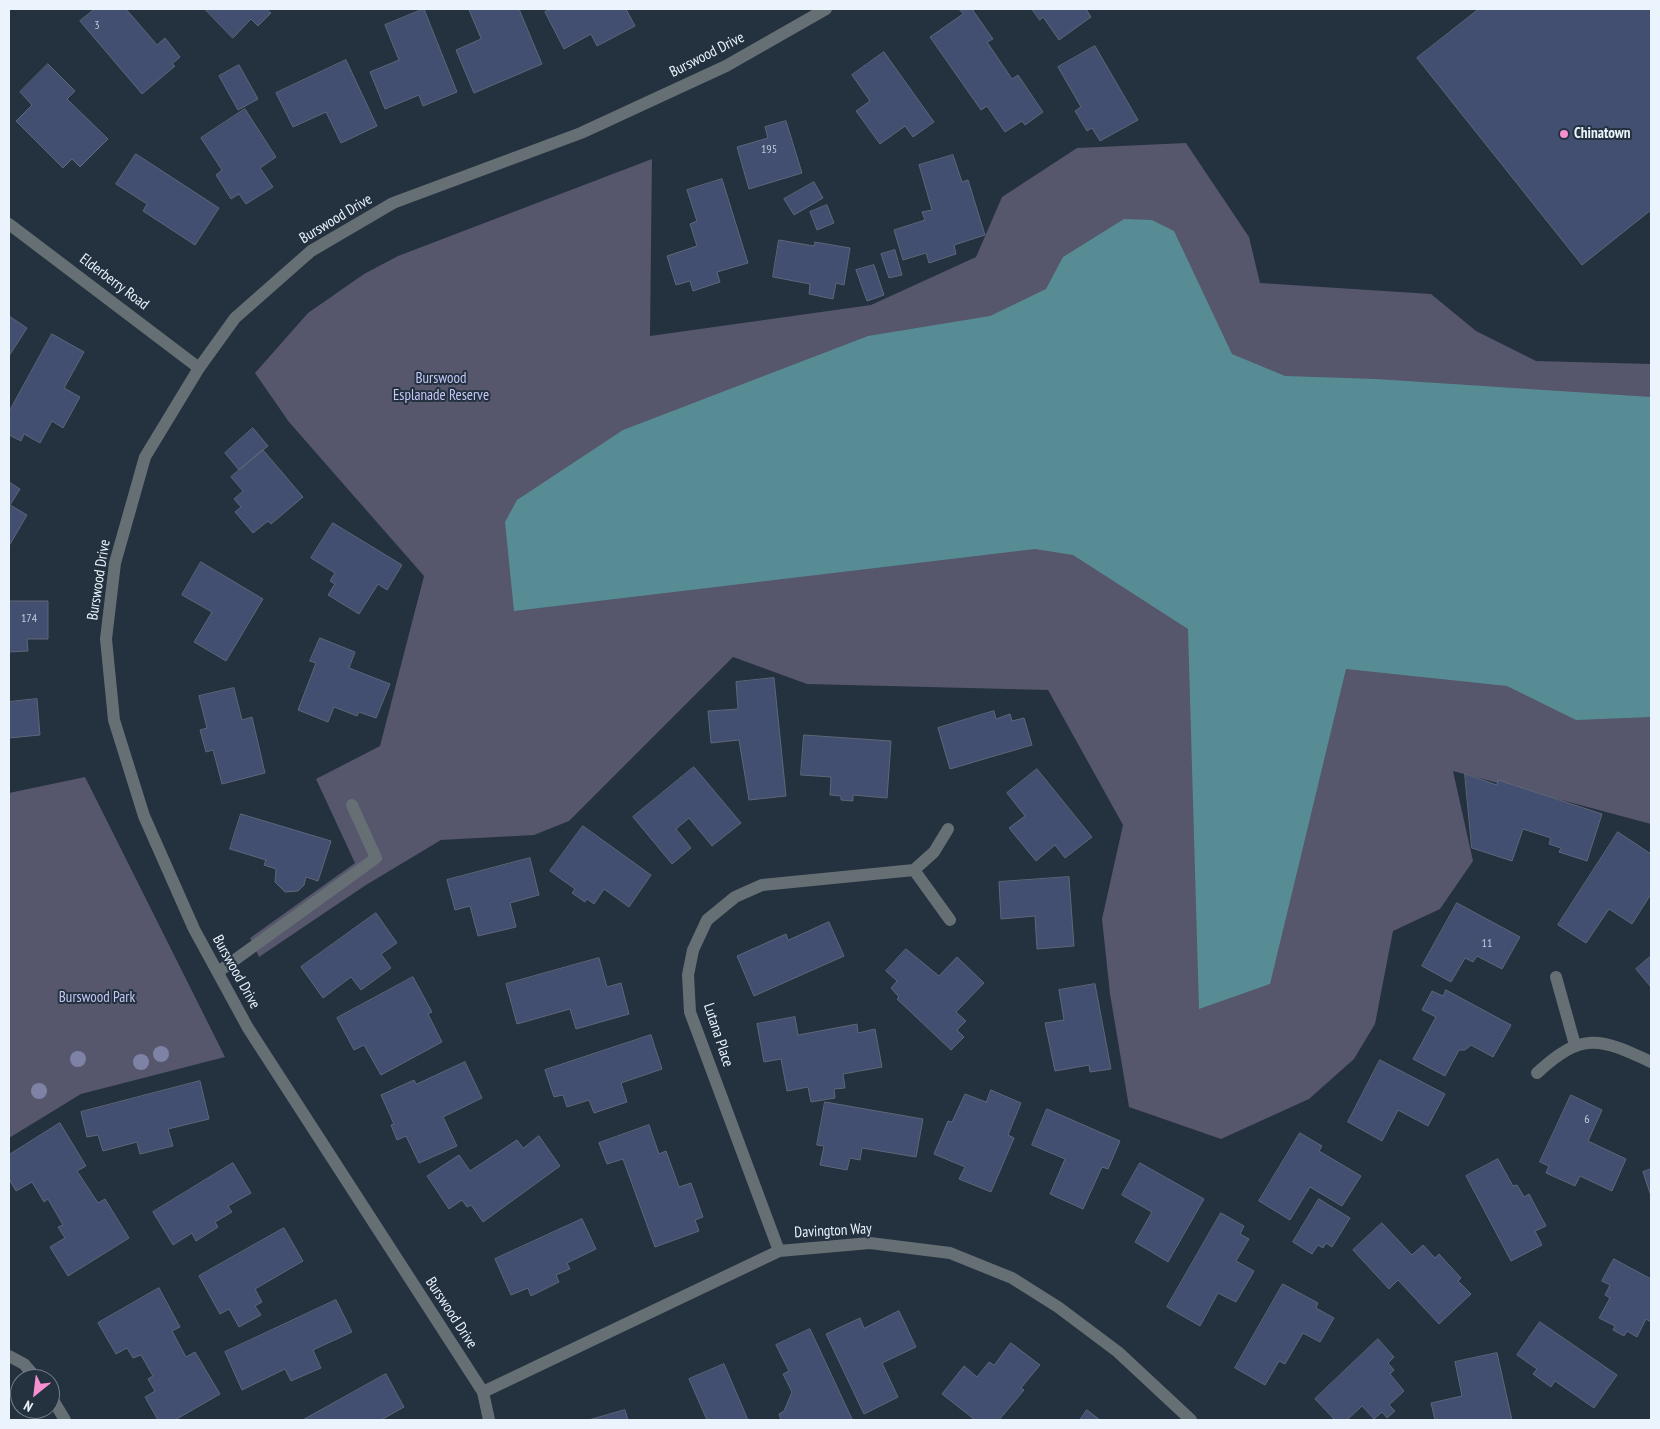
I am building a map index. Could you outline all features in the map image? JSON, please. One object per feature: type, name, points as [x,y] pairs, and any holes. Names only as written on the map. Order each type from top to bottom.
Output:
[{"type":"street","name":"Burswood Drive","points":[[490,1420],[483,1392],[248,1028],[194,929],[138,799],[114,720],[106,639],[115,563],[145,457],[199,368],[235,318],[311,251],[393,204],[581,133],[726,66],[826,9]]},
{"type":"street","name":"Elderberry Road","points":[[9,224],[199,368]]},
{"type":"street","points":[[218,972],[376,858],[352,805]]},
{"type":"street","points":[[948,829],[934,852],[914,870],[950,920]]},
{"type":"street","name":"Lutana Place","points":[[779,1250],[690,1012],[688,974],[692,950],[708,920],[735,897],[762,885],[914,870]]},
{"type":"street","points":[[1556,977],[1576,1045]]},
{"type":"street","points":[[1537,1073],[1555,1056],[1581,1043],[1613,1044],[1651,1062]]},
{"type":"street","name":"Davington Way","points":[[483,1392],[779,1250],[879,1244],[950,1253],[1012,1278],[1058,1307],[1118,1352],[1191,1420]]},
{"type":"street","points":[[9,1356],[24,1364],[28,1369]]},
{"type":"green space","name":"Burswood Esplanade Reserve","points":[[1186,143],[1249,237],[1260,283],[1431,294],[1476,331],[1536,361],[1651,364],[1651,824],[1453,771],[1473,861],[1440,909],[1393,931],[1375,1024],[1354,1059],[1309,1099],[1221,1139],[1129,1107],[1110,994],[1102,919],[1123,825],[1048,690],[807,684],[733,657],[569,821],[534,835],[441,840],[366,885],[259,957],[250,938],[355,863],[316,779],[380,746],[424,576],[289,422],[255,373],[308,313],[364,274],[398,256],[652,159],[650,336],[871,305],[976,257],[1002,197],[1077,148]]},
{"type":"green space","name":"Burswood Park","points":[[85,777],[225,1057],[81,1094],[9,1138],[9,793]]},
{"type":"shaded area","points":[[1124,219],[1152,220],[1174,231],[1232,354],[1285,376],[1376,379],[1651,397],[1651,717],[1576,720],[1507,686],[1346,669],[1270,984],[1199,1009],[1188,629],[1073,555],[1035,549],[514,611],[505,522],[517,500],[623,430],[868,336],[990,316],[1046,289],[1063,257]]},
{"type":"building","points":[[95,9],[126,9],[157,45],[165,38],[180,57],[172,64],[175,66],[142,94],[80,21]]},
{"type":"building","points":[[205,9],[266,9],[271,13],[258,26],[251,19],[233,38]]},
{"type":"building","points":[[424,9],[457,92],[423,106],[419,95],[385,109],[370,72],[399,60],[385,25]]},
{"type":"building","points":[[469,9],[519,9],[542,64],[474,93],[456,50],[481,39]]},
{"type":"building","points":[[552,9],[626,9],[635,26],[597,46],[591,34],[564,49],[545,12]]},
{"type":"building","points":[[959,9],[972,9],[993,39],[987,42],[1012,79],[1018,75],[1043,112],[1025,125],[1022,121],[1005,132],[987,106],[981,110],[930,37],[963,14]]},
{"type":"building","points":[[1032,9],[1086,9],[1091,17],[1059,40],[1043,17],[1040,20]]},
{"type":"building","name":"Chinatown","points":[[1479,9],[1651,9],[1651,210],[1582,265],[1417,58]]},
{"type":"building","points":[[1095,46],[1138,120],[1100,141],[1092,128],[1087,131],[1075,111],[1081,107],[1058,67]]},
{"type":"building","points":[[884,52],[934,122],[913,137],[905,126],[880,144],[856,111],[870,101],[852,75]]},
{"type":"building","points":[[346,60],[377,126],[341,143],[326,112],[293,127],[276,93]]},
{"type":"building","points":[[48,64],[75,91],[67,99],[108,139],[80,167],[72,159],[63,168],[16,121],[32,105],[20,92]]},
{"type":"building","points":[[239,65],[258,99],[238,110],[219,76]]},
{"type":"building","points":[[245,109],[276,157],[260,168],[273,187],[246,204],[239,194],[231,199],[216,175],[222,170],[201,138]]},
{"type":"building","points":[[786,121],[802,173],[749,189],[737,147],[768,138],[765,127]]},
{"type":"building","points":[[136,154],[219,208],[195,245],[143,211],[147,204],[116,184]]},
{"type":"building","points":[[953,155],[962,182],[968,180],[985,235],[954,245],[956,254],[929,263],[926,253],[903,260],[894,230],[925,220],[922,212],[932,210],[919,165]]},
{"type":"building","points":[[722,179],[748,263],[717,272],[720,282],[693,291],[690,281],[676,285],[667,256],[697,246],[690,224],[697,221],[687,190]]},
{"type":"building","points":[[814,182],[823,198],[794,215],[784,199]]},
{"type":"building","points":[[827,205],[834,223],[817,230],[810,212]]},
{"type":"building","points":[[779,240],[814,246],[815,242],[850,248],[844,285],[836,283],[833,299],[809,294],[810,284],[773,277]]},
{"type":"building","points":[[895,250],[902,275],[889,278],[881,254]]},
{"type":"building","points":[[874,265],[884,295],[867,301],[856,270]]},
{"type":"building","points":[[9,316],[27,328],[9,356]]},
{"type":"building","points":[[52,334],[84,352],[64,388],[80,397],[63,428],[52,421],[40,443],[24,434],[21,441],[9,435],[9,412]]},
{"type":"building","points":[[253,428],[268,446],[239,470],[225,453]]},
{"type":"building","points":[[263,450],[303,497],[271,524],[268,521],[253,533],[235,512],[241,507],[234,499],[243,491],[231,477]]},
{"type":"building","points":[[9,482],[20,489],[10,505],[27,515],[9,546]]},
{"type":"building","points":[[333,523],[402,565],[387,590],[378,584],[359,614],[328,595],[335,584],[330,581],[335,573],[311,558]]},
{"type":"building","points":[[201,562],[263,599],[226,661],[194,642],[212,612],[182,595]]},
{"type":"building","points":[[9,601],[48,601],[48,639],[27,639],[28,651],[9,652]]},
{"type":"building","points":[[320,638],[355,652],[349,668],[390,684],[376,718],[359,712],[357,716],[334,707],[328,722],[298,710],[316,663],[310,661]]},
{"type":"building","points":[[774,678],[786,796],[749,800],[739,740],[711,743],[708,711],[738,709],[736,682]]},
{"type":"building","points":[[234,688],[242,720],[252,717],[265,773],[222,784],[213,750],[206,752],[200,730],[207,728],[199,696]]},
{"type":"building","points":[[37,699],[40,735],[9,738],[9,702]]},
{"type":"building","points":[[994,711],[996,719],[1010,714],[1012,721],[1024,718],[1032,745],[950,769],[938,728]]},
{"type":"building","points":[[804,735],[891,741],[887,798],[853,795],[853,801],[841,800],[841,796],[830,795],[831,777],[801,775]]},
{"type":"building","points":[[694,767],[741,823],[712,846],[689,818],[676,829],[691,848],[672,864],[633,817]]},
{"type":"building","points":[[1037,769],[1092,837],[1065,858],[1055,845],[1036,861],[1009,828],[1025,816],[1007,793]]},
{"type":"building","points":[[1465,774],[1497,785],[1498,780],[1602,814],[1587,861],[1559,852],[1561,848],[1549,844],[1551,838],[1523,829],[1512,861],[1472,848]]},
{"type":"building","points":[[241,814],[331,841],[318,881],[306,877],[304,885],[298,891],[285,892],[275,882],[276,869],[264,865],[266,860],[230,849]]},
{"type":"building","points":[[583,826],[651,875],[629,907],[604,889],[594,904],[587,899],[585,902],[572,893],[575,889],[550,871]]},
{"type":"building","points":[[1618,832],[1651,854],[1651,894],[1632,924],[1609,909],[1586,943],[1558,925]]},
{"type":"building","points":[[530,858],[539,895],[510,903],[516,927],[478,936],[470,906],[455,910],[447,880]]},
{"type":"building","points":[[1069,877],[1074,946],[1037,949],[1035,916],[1001,919],[999,882]]},
{"type":"building","points":[[1457,903],[1520,937],[1502,969],[1477,956],[1473,962],[1465,958],[1451,982],[1422,966]]},
{"type":"building","points":[[376,913],[397,943],[381,954],[391,968],[361,990],[351,977],[323,998],[301,967]]},
{"type":"building","points":[[829,922],[844,956],[754,996],[737,956],[786,934],[788,940]]},
{"type":"building","points":[[906,949],[939,976],[957,957],[984,983],[956,1012],[966,1021],[957,1030],[964,1037],[951,1050],[897,999],[899,997],[891,988],[897,981],[886,971]]},
{"type":"building","points":[[1651,956],[1651,987],[1636,969]]},
{"type":"building","points":[[599,958],[607,987],[621,983],[629,1014],[576,1029],[570,1009],[517,1024],[506,984]]},
{"type":"building","points":[[413,977],[432,1012],[428,1014],[442,1042],[381,1075],[364,1045],[354,1050],[337,1018]]},
{"type":"building","points":[[1095,984],[1111,1069],[1090,1072],[1089,1065],[1055,1071],[1045,1023],[1064,1020],[1059,990]]},
{"type":"building","points":[[1446,990],[1511,1025],[1493,1057],[1471,1045],[1465,1050],[1459,1050],[1445,1076],[1413,1059],[1436,1017],[1422,1010],[1432,991],[1443,996]]},
{"type":"building","points":[[795,1017],[798,1035],[857,1024],[858,1033],[875,1029],[882,1067],[843,1074],[845,1088],[834,1089],[835,1098],[811,1102],[808,1087],[787,1091],[781,1059],[764,1062],[757,1024]]},
{"type":"building","points":[[651,1035],[662,1069],[621,1083],[627,1102],[594,1113],[589,1100],[567,1107],[563,1095],[554,1097],[545,1070]]},
{"type":"building","points":[[1380,1060],[1445,1094],[1428,1126],[1398,1110],[1382,1141],[1348,1122]]},
{"type":"building","points":[[465,1062],[482,1098],[443,1117],[457,1146],[419,1163],[406,1136],[397,1140],[391,1125],[394,1124],[381,1095],[414,1080],[416,1084]]},
{"type":"building","points":[[200,1081],[209,1119],[168,1129],[173,1146],[140,1154],[137,1142],[103,1151],[98,1135],[87,1137],[81,1112]]},
{"type":"building","points":[[991,1090],[1021,1103],[1008,1135],[1014,1138],[991,1192],[959,1179],[965,1167],[934,1154],[948,1121],[952,1122],[965,1094],[986,1102]]},
{"type":"building","points":[[1571,1095],[1602,1110],[1588,1141],[1626,1159],[1612,1191],[1580,1176],[1575,1186],[1546,1173],[1549,1166],[1540,1162]]},
{"type":"building","points":[[825,1102],[923,1119],[916,1157],[862,1148],[860,1160],[850,1158],[847,1170],[820,1165],[824,1146],[817,1145]]},
{"type":"building","points":[[1047,1109],[1120,1141],[1108,1169],[1102,1167],[1083,1209],[1050,1194],[1065,1159],[1032,1145]]},
{"type":"building","points":[[60,1123],[86,1166],[77,1171],[98,1203],[105,1199],[129,1238],[68,1276],[50,1247],[65,1238],[58,1227],[63,1225],[48,1199],[44,1202],[32,1182],[16,1191],[9,1179],[9,1155]]},
{"type":"building","points":[[649,1125],[659,1154],[666,1151],[679,1187],[691,1183],[703,1217],[695,1220],[699,1231],[655,1247],[623,1159],[607,1164],[599,1143]]},
{"type":"building","points":[[1300,1133],[1322,1146],[1319,1151],[1361,1176],[1342,1206],[1310,1187],[1290,1220],[1259,1201]]},
{"type":"building","points":[[539,1136],[560,1166],[483,1222],[471,1205],[467,1207],[462,1200],[449,1209],[427,1176],[459,1155],[470,1171],[517,1140],[523,1148]]},
{"type":"building","points":[[1498,1159],[1513,1186],[1517,1185],[1524,1197],[1529,1194],[1546,1226],[1535,1231],[1542,1245],[1511,1261],[1466,1176]]},
{"type":"building","points":[[233,1163],[251,1193],[228,1206],[232,1212],[215,1222],[218,1227],[196,1241],[192,1233],[173,1245],[153,1212]]},
{"type":"building","points":[[1140,1163],[1204,1199],[1168,1262],[1135,1242],[1152,1212],[1122,1195]]},
{"type":"building","points":[[1651,1169],[1651,1196],[1643,1172]]},
{"type":"building","points":[[1319,1199],[1350,1218],[1332,1247],[1326,1243],[1323,1248],[1318,1245],[1312,1254],[1293,1242]]},
{"type":"building","points":[[1221,1213],[1244,1226],[1240,1234],[1249,1239],[1236,1261],[1254,1271],[1236,1302],[1218,1293],[1200,1326],[1167,1307]]},
{"type":"building","points":[[582,1219],[596,1249],[567,1263],[570,1269],[556,1275],[559,1282],[531,1296],[528,1288],[511,1295],[495,1259]]},
{"type":"building","points":[[1382,1223],[1412,1255],[1423,1245],[1435,1258],[1439,1254],[1461,1278],[1458,1281],[1471,1294],[1439,1324],[1398,1280],[1389,1289],[1353,1250]]},
{"type":"building","points":[[284,1228],[303,1261],[255,1289],[262,1302],[255,1306],[261,1315],[239,1327],[229,1309],[220,1314],[199,1276]]},
{"type":"building","points":[[1614,1259],[1651,1279],[1651,1322],[1646,1319],[1637,1337],[1627,1331],[1624,1336],[1613,1330],[1615,1326],[1599,1318],[1610,1298],[1605,1295],[1610,1285],[1602,1281]]},
{"type":"building","points":[[1283,1284],[1318,1303],[1316,1308],[1334,1318],[1320,1342],[1303,1333],[1285,1364],[1279,1361],[1265,1385],[1235,1368]]},
{"type":"building","points":[[159,1288],[180,1327],[172,1331],[186,1357],[195,1352],[220,1394],[175,1420],[158,1420],[145,1397],[155,1391],[148,1379],[153,1376],[141,1355],[133,1358],[127,1348],[116,1354],[98,1323]]},
{"type":"building","points":[[336,1300],[352,1332],[313,1350],[321,1368],[291,1381],[285,1369],[242,1390],[225,1352]]},
{"type":"building","points":[[899,1311],[916,1347],[882,1363],[898,1397],[864,1414],[826,1334],[860,1318],[864,1328]]},
{"type":"building","points":[[1540,1322],[1617,1375],[1594,1408],[1555,1381],[1551,1387],[1533,1374],[1537,1369],[1517,1355]]},
{"type":"building","points":[[810,1329],[852,1419],[781,1420],[779,1414],[784,1411],[792,1392],[783,1374],[789,1371],[776,1345]]},
{"type":"building","points":[[1378,1339],[1394,1357],[1388,1363],[1394,1370],[1390,1374],[1404,1391],[1389,1405],[1395,1411],[1387,1418],[1382,1412],[1374,1419],[1362,1406],[1347,1420],[1335,1420],[1315,1399]]},
{"type":"building","points":[[1011,1343],[1040,1365],[1021,1388],[1024,1390],[999,1420],[975,1420],[942,1394],[964,1366],[977,1377],[989,1362],[994,1365]]},
{"type":"building","points":[[1497,1353],[1512,1420],[1435,1420],[1431,1403],[1462,1396],[1455,1362]]},
{"type":"building","points":[[724,1364],[748,1420],[707,1420],[689,1379]]},
{"type":"building","points":[[386,1374],[404,1407],[381,1420],[303,1420]]},
{"type":"building","points":[[625,1410],[628,1420],[589,1420]]},
{"type":"building","points":[[1087,1410],[1100,1420],[1080,1420]]},
{"type":"place","name":"Chinatown","points":[[1564,134]]}]
